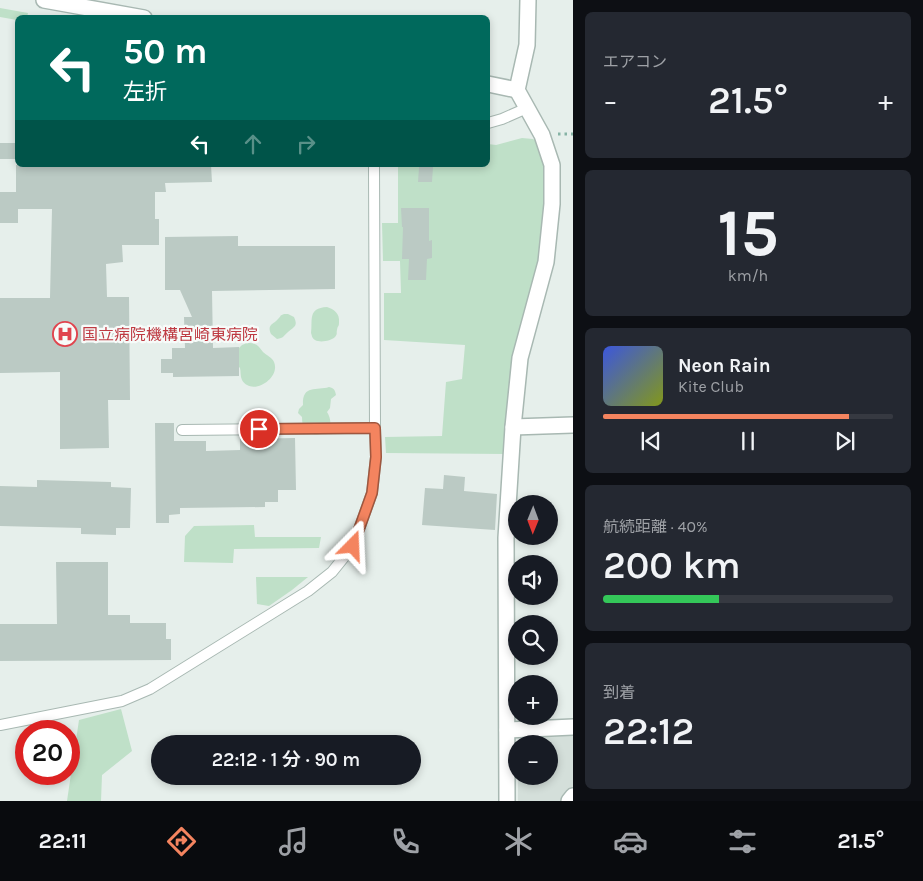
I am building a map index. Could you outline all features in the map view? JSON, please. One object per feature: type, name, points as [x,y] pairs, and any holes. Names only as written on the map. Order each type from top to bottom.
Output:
[{"type":"street","points":[[44,0],[127,15]]},
{"type":"street","points":[[507,801],[506,538],[512,427],[520,358],[546,262],[552,204],[552,165],[542,135],[517,90],[527,45],[528,0]]},
{"type":"street","points":[[490,84],[517,90]]},
{"type":"street","points":[[512,427],[573,426]]},
{"type":"street","points":[[507,730],[573,727]]},
{"type":"street","points":[[569,801],[573,796]]},
{"type":"lane","points":[[490,122],[527,108]]},
{"type":"lane","points":[[0,725],[122,701],[150,689],[300,596],[332,572],[353,546],[372,493],[376,457],[374,167]]},
{"type":"lane","points":[[182,430],[375,428]]},
{"type":"shaded area","points":[[573,734],[573,801],[518,801],[518,785],[558,785],[558,735],[548,735]]},
{"type":"green space","points":[[0,8],[28,13],[28,15],[15,15],[15,20],[0,17]]},
{"type":"green space","points":[[522,138],[533,139],[543,145],[547,167],[541,258],[504,454],[386,453],[385,437],[442,436],[446,382],[462,379],[465,345],[384,340],[384,293],[401,293],[400,261],[383,261],[382,223],[398,223],[398,167],[490,167],[490,144],[496,145]]},
{"type":"green space","points":[[327,307],[339,317],[337,334],[331,340],[317,341],[311,333],[312,316],[316,310]]},
{"type":"green space","points":[[284,314],[294,317],[296,324],[283,337],[277,339],[271,334],[270,326]]},
{"type":"green space","points":[[247,343],[257,345],[274,362],[275,368],[270,379],[258,386],[252,387],[247,385],[241,378],[237,361],[238,349]]},
{"type":"green space","points":[[329,387],[334,390],[336,395],[331,399],[330,408],[327,412],[330,420],[329,427],[320,434],[308,432],[303,426],[302,417],[298,413],[303,405],[303,398],[308,391]]},
{"type":"green space","points":[[254,525],[255,537],[321,537],[319,548],[234,549],[233,563],[184,562],[185,536],[194,526]]},
{"type":"green space","points":[[256,577],[308,577],[269,606],[257,604]]},
{"type":"green space","points":[[121,709],[132,751],[102,775],[101,801],[67,801],[69,785],[80,785],[79,720]]},
{"type":"building","points":[[0,143],[15,143],[15,159],[0,159]]},
{"type":"building","points":[[16,167],[211,167],[212,182],[165,183],[166,192],[155,192],[155,219],[159,219],[159,245],[122,245],[123,262],[106,264],[107,297],[129,297],[130,400],[108,400],[109,448],[60,449],[60,372],[0,373],[0,298],[50,298],[52,209],[18,209],[18,223],[0,223],[0,192],[16,192]]},
{"type":"building","points":[[419,167],[433,167],[432,182],[418,182]]},
{"type":"building","points":[[401,208],[429,208],[429,241],[432,240],[432,258],[427,259],[426,280],[408,280],[409,259],[402,259],[403,227]]},
{"type":"building","points":[[238,236],[238,246],[335,246],[335,289],[212,291],[213,348],[239,347],[239,376],[173,377],[173,373],[161,373],[161,359],[172,359],[172,348],[185,348],[184,317],[192,317],[180,290],[165,290],[165,237]]},
{"type":"building","points":[[155,423],[174,423],[174,441],[206,441],[206,451],[240,450],[240,439],[295,438],[296,490],[278,490],[278,502],[265,502],[265,507],[180,508],[180,514],[169,515],[169,523],[156,523]]},
{"type":"building","points":[[444,475],[465,477],[464,491],[497,494],[495,530],[422,525],[425,488],[443,489]]},
{"type":"building","points":[[37,480],[111,482],[111,487],[131,488],[130,528],[116,528],[116,535],[81,534],[81,528],[0,526],[0,486],[37,487]]},
{"type":"building","points":[[56,562],[108,562],[108,615],[130,615],[130,623],[166,623],[166,639],[171,639],[171,660],[0,661],[0,624],[57,624]]},
{"type":"place","name":"国立病院機構宮崎東病院","points":[[65,334]]},
{"type":"route","points":[[259,429],[375,428],[376,457],[372,493],[353,546]]}]
